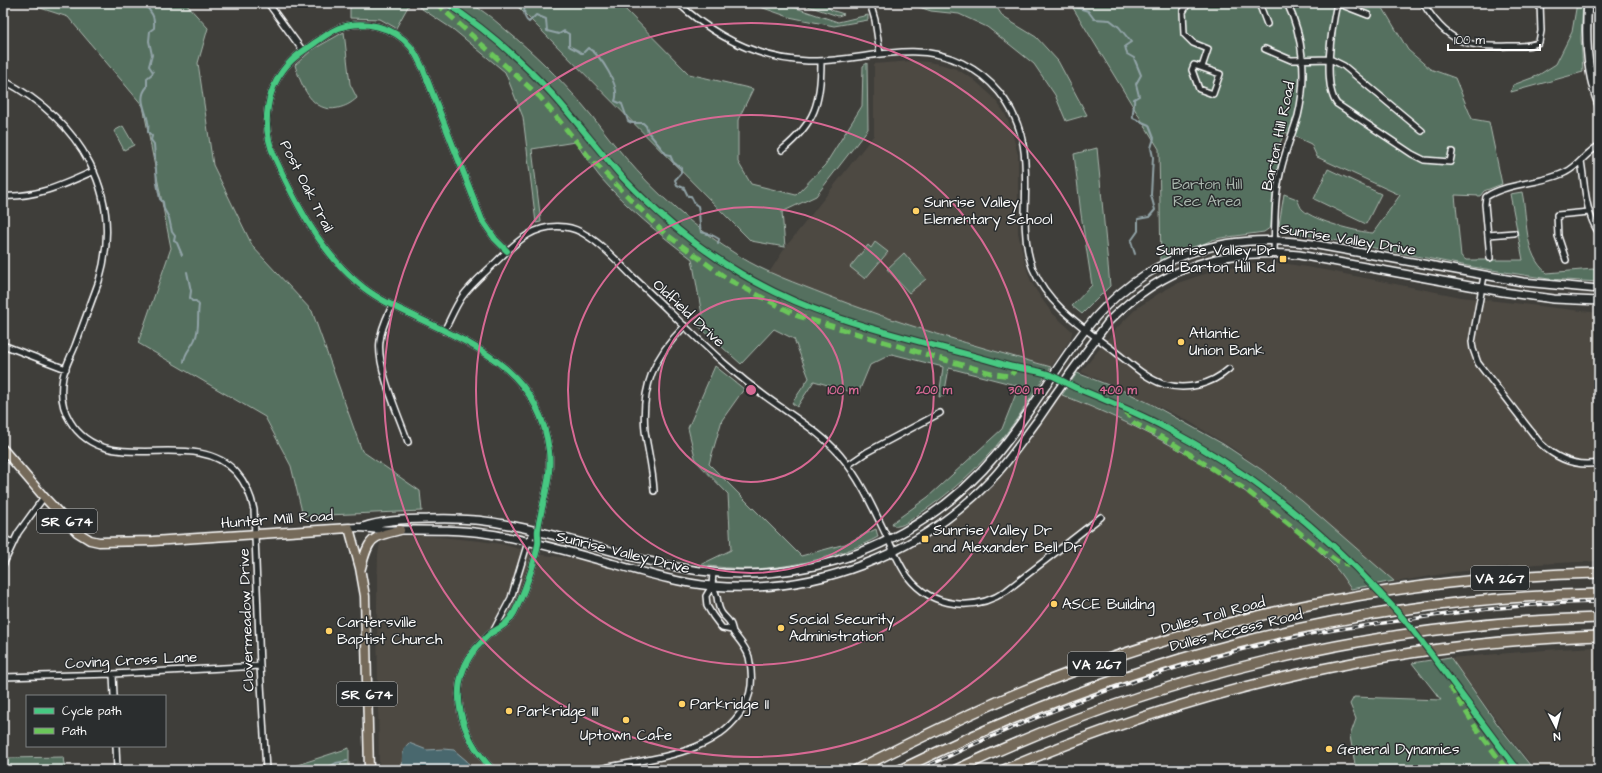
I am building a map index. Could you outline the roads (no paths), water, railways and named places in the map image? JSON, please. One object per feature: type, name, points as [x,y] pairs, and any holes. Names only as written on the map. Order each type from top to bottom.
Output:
[{"type":"highway","name":"Dulles Toll Road","points":[[856,770],[951,723],[1018,693],[1090,666],[1163,642],[1235,622],[1352,598],[1402,590],[1519,577],[1599,573]]},
{"type":"highway","name":"Dulles Access Road","points":[[900,770],[952,744],[1002,722],[1074,694],[1138,671],[1258,637],[1418,607],[1529,597],[1599,594]]},
{"type":"highway","points":[[956,770],[1015,743],[1074,719],[1163,689],[1238,667],[1388,637],[1436,630],[1536,620],[1599,618]]},
{"type":"highway","points":[[1004,770],[1110,728],[1193,701],[1313,670],[1451,647],[1523,640],[1599,636]]},
{"type":"main road","points":[[1588,3],[1588,60],[1599,105]]},
{"type":"main road","points":[[1599,11],[1599,48]]},
{"type":"main road","name":"Sunrise Valley Drive","points":[[349,528],[362,527],[388,521],[445,518],[495,522],[537,531],[657,563],[713,572],[754,573],[800,569],[852,555],[889,540],[931,515],[976,478],[1007,441],[1086,329],[1112,300],[1123,290],[1164,264],[1194,252],[1223,244],[1249,240],[1274,240],[1312,244],[1484,276],[1546,285],[1599,289]]},
{"type":"main road","name":"Sunrise Valley Drive","points":[[362,527],[376,530],[454,530],[490,534],[538,544],[653,574],[712,586],[780,585],[818,579],[852,569],[894,551],[914,541],[949,518],[992,479],[1023,441],[1109,321],[1133,298],[1176,272],[1195,265],[1225,256],[1256,252],[1299,254],[1482,288],[1547,298],[1599,301]]},
{"type":"main road","name":"Hunter Mill Road","points":[[3,449],[44,497],[77,532],[90,540],[99,542],[153,541],[349,528],[360,568],[365,596],[369,770]]},
{"type":"main road","points":[[360,568],[369,543],[382,535],[400,530]]},
{"type":"street","points":[[268,3],[303,51]]},
{"type":"street","points":[[678,3],[712,30],[739,45],[756,51],[786,58],[821,61],[917,51],[941,55],[955,60],[979,73],[1006,101],[1019,126],[1024,146],[1026,168],[1026,235],[1030,262],[1036,276],[1048,294],[1069,316],[1144,374],[1162,384],[1172,386],[1200,385],[1218,377],[1229,369]]},
{"type":"street","points":[[870,3],[875,20],[880,54]]},
{"type":"street","points":[[1188,3],[1183,12],[1182,24],[1184,34],[1193,43],[1208,49],[1202,68]]},
{"type":"street","points":[[1259,3],[1267,24]]},
{"type":"street","name":"Barton Hill Road","points":[[1274,252],[1275,208],[1279,176],[1298,116],[1303,84],[1302,59],[1299,40],[1287,3]]},
{"type":"street","points":[[1368,15],[1337,3],[1331,37],[1330,87],[1332,98],[1337,104],[1412,154],[1424,160],[1450,162],[1452,152]]},
{"type":"street","points":[[1423,3],[1439,26],[1457,40],[1468,44],[1490,47],[1520,46],[1539,42],[1541,31],[1540,3]]},
{"type":"street","name":"Post Oak Trail","points":[[507,251],[495,239],[482,220],[423,69],[416,54],[405,40],[380,27],[357,24],[335,30],[303,51],[285,68],[271,94],[267,112],[270,146],[277,163],[309,223],[330,254],[346,273],[360,285],[392,306],[487,354],[505,366],[525,389],[538,413],[547,439],[549,466],[546,495],[537,531]]},
{"type":"street","points":[[1265,49],[1291,60],[1330,59],[1344,66],[1422,131]]},
{"type":"street","points":[[782,150],[801,133],[815,109],[821,85],[821,61]]},
{"type":"street","points":[[1194,65],[1202,68],[1220,74],[1212,94],[1199,89],[1192,70],[1194,65]]},
{"type":"street","name":"Clovermeadow Drive","points":[[3,80],[26,94],[56,120],[77,143],[94,171],[105,208],[108,227],[107,247],[100,281],[66,369],[62,388],[64,408],[72,425],[93,444],[111,450],[197,453],[214,457],[224,462],[240,476],[249,492],[254,510],[266,770]]},
{"type":"street","points":[[1490,258],[1485,204],[1486,197],[1513,186],[1557,176],[1570,170],[1591,151],[1599,146]]},
{"type":"street","points":[[1581,161],[1589,212],[1599,233]]},
{"type":"street","points":[[3,196],[33,194],[50,190],[94,171]]},
{"type":"street","points":[[1566,260],[1558,236],[1557,215],[1589,212]]},
{"type":"street","name":"Oldfield Drive","points":[[444,331],[463,296],[507,251],[528,234],[544,228],[563,227],[580,231],[601,246],[685,326],[746,381],[827,441],[848,465],[865,493],[909,579],[924,593],[951,604],[977,604],[991,600],[1006,591],[1101,517]]},
{"type":"street","points":[[1488,235],[1514,233]]},
{"type":"street","points":[[1484,276],[1472,342],[1472,349],[1478,363],[1548,451],[1565,460],[1575,463],[1599,464]]},
{"type":"street","points":[[392,306],[381,334],[380,353],[385,374],[408,442]]},
{"type":"street","points":[[654,491],[654,480],[645,431],[645,399],[651,374],[661,353],[685,326]]},
{"type":"street","points":[[3,345],[66,369]]},
{"type":"street","points":[[848,465],[867,452],[940,413]]},
{"type":"street","points":[[3,565],[22,527],[44,497]]},
{"type":"street","points":[[493,770],[478,753],[468,735],[462,714],[459,690],[460,681],[467,661],[476,649],[493,632],[510,598],[528,542],[532,535],[537,531]]},
{"type":"street","points":[[493,632],[502,628],[513,615],[524,591],[538,544],[537,531]]},
{"type":"street","points":[[3,538],[13,543]]},
{"type":"street","points":[[713,572],[712,586],[706,596],[707,606],[722,628],[732,630]]},
{"type":"street","points":[[595,770],[654,759],[701,745],[718,736],[732,725],[748,701],[752,683],[748,656],[743,644],[732,630],[730,623],[720,611],[717,596],[712,586]]},
{"type":"street","name":"Coving Cross Lane","points":[[3,677],[113,674],[260,666]]},
{"type":"street","points":[[113,674],[114,695]]},
{"type":"street","points":[[116,747],[117,770]]},
{"type":"water","points":[[409,743],[427,750],[454,750],[467,761],[472,770],[403,770],[403,752]]},
{"type":"waterway","points":[[145,3],[153,16],[154,23],[154,28],[150,31],[149,41],[152,55],[149,66],[153,72],[147,78],[147,87],[144,91],[142,100],[148,123],[148,132],[152,136],[151,140],[154,144],[157,183],[160,199],[163,202],[164,209],[169,218],[172,232],[175,236],[174,241],[177,243],[182,255]]},
{"type":"waterway","points":[[525,3],[524,11],[527,21],[529,22],[536,15],[546,19],[547,31],[559,34],[564,31],[569,34],[569,46],[581,53],[588,48],[599,57],[613,80],[616,95],[615,101],[622,104],[628,121],[632,123],[643,123],[648,132],[666,154],[670,155],[673,162],[681,168],[681,173],[675,180],[677,185],[684,188],[688,196],[691,196],[695,204],[698,206],[701,232],[719,239],[718,244]]},
{"type":"waterway","points":[[1068,3],[1069,5],[1088,11],[1094,19],[1110,20],[1119,27],[1131,42],[1125,46],[1127,54],[1134,58],[1141,75],[1136,84],[1139,96],[1134,99],[1133,118],[1149,125],[1154,138],[1151,148],[1153,157],[1151,195],[1155,210],[1149,217],[1138,219],[1138,231],[1131,241],[1135,254]]},
{"type":"waterway","points":[[184,362],[185,356],[197,335],[199,305],[196,301],[192,301],[190,298],[191,291],[187,272]]},
{"type":"waterway","points":[[306,770],[316,767],[327,768],[336,763],[347,761]]},
{"type":"railway","points":[[920,770],[1011,728],[1106,691],[1202,660],[1251,647],[1326,631],[1453,613],[1526,605],[1599,602]]},
{"type":"place","name":"Sunrise Valley Elementary School","points":[[916,211]]},
{"type":"place","name":"Sunrise Valley Dr and Barton Hill Rd","points":[[1283,259]]},
{"type":"place","name":"Atlantic Union Bank","points":[[1181,342]]},
{"type":"place","name":"Sunrise Valley Dr and Alexander Bell Dr","points":[[925,539]]},
{"type":"place","name":"ASCE Building","points":[[1054,604]]},
{"type":"place","name":"Social Security Administration","points":[[781,628]]},
{"type":"place","name":"Cartersville Baptist Church","points":[[329,631]]},
{"type":"place","name":"Parkridge II","points":[[682,704]]},
{"type":"place","name":"Parkridge III","points":[[509,711]]},
{"type":"place","name":"Uptown Cafe","points":[[626,720]]},
{"type":"place","name":"General Dynamics","points":[[1329,749]]},
{"type":"park label","name":"Barton Hill Rec Area","points":[[1207,192]]}]
